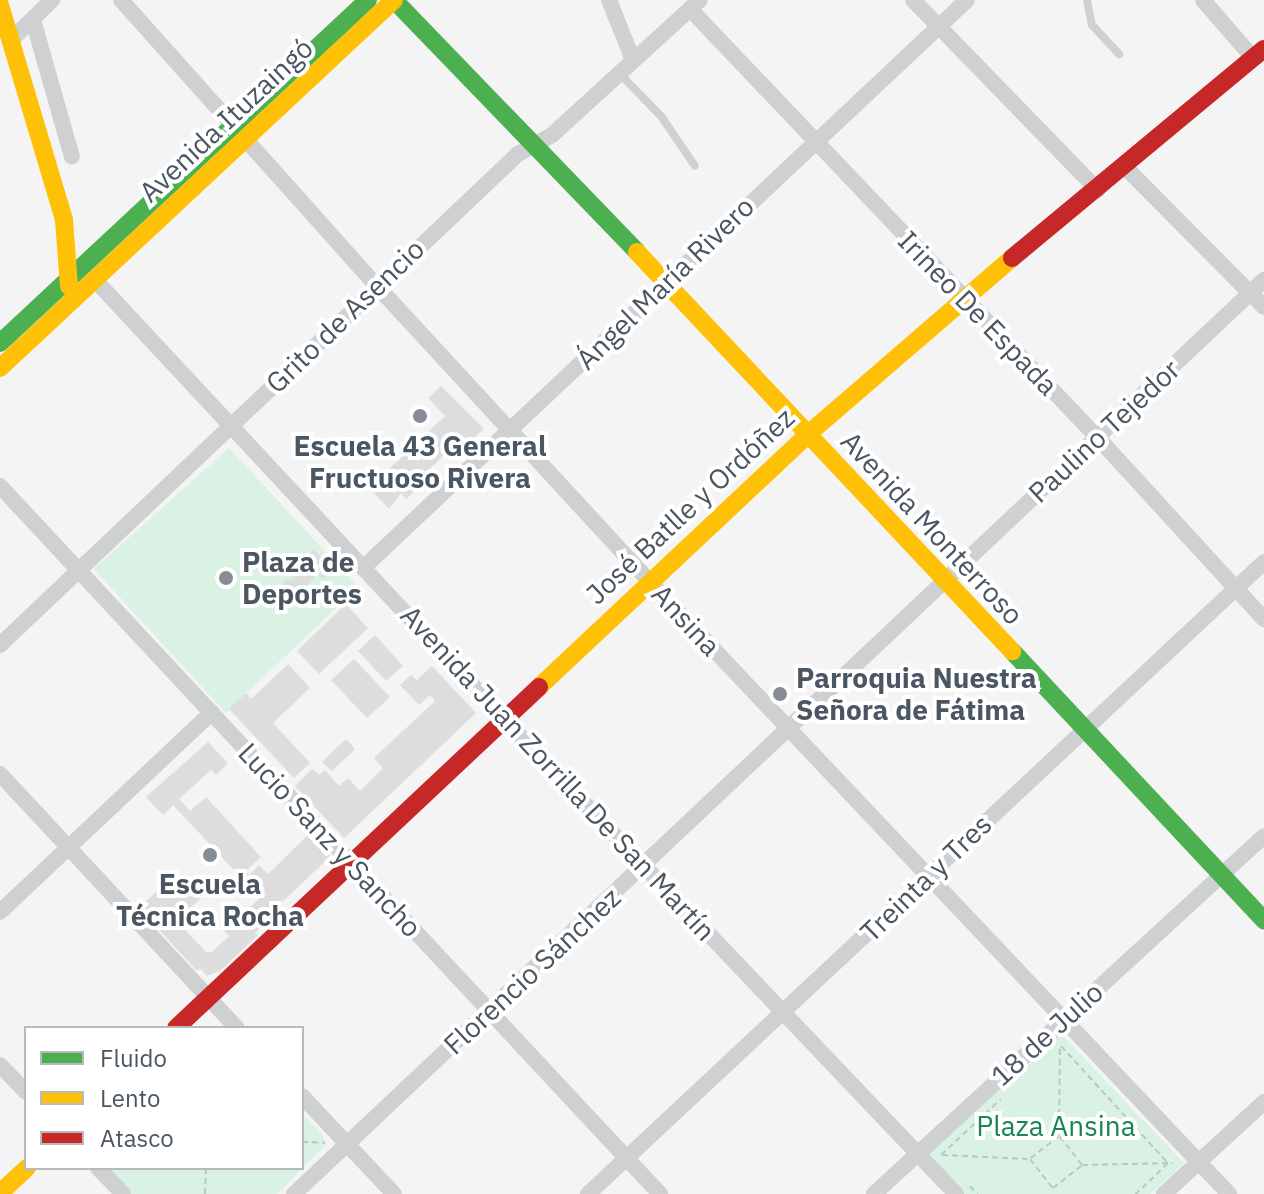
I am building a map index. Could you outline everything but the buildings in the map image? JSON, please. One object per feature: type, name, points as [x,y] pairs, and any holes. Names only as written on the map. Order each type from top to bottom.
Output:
[{"type":"street","points":[[10,41],[52,0]]},
{"type":"street","name":"Ansina","points":[[121,0],[376,285],[649,581],[1229,1194]]},
{"type":"street","name":"Avenida Ituzaingó","points":[[0,368],[81,284],[239,134],[368,0]]},
{"type":"street","name":"Avenida Ituzaingó","points":[[0,343],[81,284],[88,258],[239,134],[394,0]]},
{"type":"street","name":"Avenida Monterroso","points":[[394,0],[536,144],[1264,920]]},
{"type":"street","points":[[609,0],[633,60]]},
{"type":"street","points":[[913,0],[1098,190]]},
{"type":"street","name":"Ángel María Rivero","points":[[363,568],[812,142],[967,0]]},
{"type":"street","points":[[1203,0],[1259,54]]},
{"type":"street","name":"Grito de Asencio","points":[[0,645],[376,285],[518,154],[552,135],[695,4]]},
{"type":"street","name":"Irineo De Espada","points":[[695,4],[812,142],[1098,438],[1264,619]]},
{"type":"street","points":[[0,5],[81,284]]},
{"type":"street","points":[[33,20],[72,157]]},
{"type":"street","name":"José Batlle y Ordóñez","points":[[178,1026],[807,435],[964,298],[1259,54]]},
{"type":"street","points":[[1125,167],[1264,307]]},
{"type":"street","points":[[64,220],[95,268],[81,284]]},
{"type":"street","name":"Paulino Tejedor","points":[[943,581],[1264,280]]},
{"type":"street","name":"Avenida Juan Zorrilla De San Martín","points":[[81,284],[230,427],[917,1153],[962,1189]]},
{"type":"street","name":"Lucio Sanz y Sancho","points":[[0,486],[660,1194]]},
{"type":"street","name":"Treinta y Tres","points":[[588,1194],[1264,562]]},
{"type":"street","name":"Florencio Sánchez","points":[[294,1194],[789,730],[943,581]]},
{"type":"street","points":[[0,912],[212,712]]},
{"type":"street","points":[[0,774],[235,1026]]},
{"type":"street","name":"18 de Julio","points":[[874,1194],[1264,836]]},
{"type":"street","points":[[0,1065],[24,1090]]},
{"type":"street","points":[[304,1098],[394,1194]]},
{"type":"street","points":[[1164,1194],[1264,1102]]},
{"type":"street","points":[[0,1193],[25,1170]]},
{"type":"street","points":[[100,1170],[123,1194]]},
{"type":"lane","points":[[1087,0],[1092,25],[1119,54]]},
{"type":"lane","points":[[619,72],[661,116],[695,166]]},
{"type":"path","points":[[1060,1044],[1168,1163]]},
{"type":"path","points":[[1050,1054],[1060,1044]]},
{"type":"path","points":[[1060,1044],[1059,1136],[1082,1165]]},
{"type":"path","points":[[941,1155],[1006,1095]]},
{"type":"path","points":[[917,1153],[1030,1159],[1059,1136]]},
{"type":"path","points":[[941,1155],[950,1165]]},
{"type":"path","points":[[1030,1159],[1053,1188],[1053,1194]]},
{"type":"path","points":[[1053,1188],[1082,1165],[1198,1162]]},
{"type":"path","points":[[1136,1194],[1168,1163]]},
{"type":"path","points":[[205,1194],[206,1170]]},
{"type":"path","points":[[962,1189],[977,1194]]},
{"type":"green space","name":"Plaza de Deportes","points":[[229,448],[358,587],[226,713],[94,569]]},
{"type":"green space","name":"Plaza Ansina","points":[[1059,1032],[1184,1163],[1150,1194],[965,1194],[926,1154]]},
{"type":"green space","points":[[304,1115],[323,1136],[326,1144],[304,1166]]},
{"type":"green space","points":[[110,1170],[301,1170],[277,1194],[132,1194]]},
{"type":"traffic: fast","points":[[0,343],[368,0]]},
{"type":"traffic: fast","points":[[394,0],[637,252]]},
{"type":"traffic: fast","points":[[1012,651],[1264,920]]},
{"type":"traffic: slow","points":[[0,368],[394,0]]},
{"type":"traffic: slow","points":[[0,5],[64,220],[69,286]]},
{"type":"traffic: slow","points":[[637,252],[1012,651]]},
{"type":"traffic: slow","points":[[539,687],[807,435],[1012,258]]},
{"type":"traffic: slow","points":[[0,1193],[25,1170]]},
{"type":"traffic: jam","points":[[1012,258],[1264,49]]},
{"type":"traffic: jam","points":[[178,1026],[539,687]]},
{"type":"place","name":"Escuela 43 General Fructuoso Rivera","points":[[420,416]]},
{"type":"place","name":"Plaza de Deportes","points":[[226,578]]},
{"type":"place","name":"Parroquia Nuestra Señora de Fátima","points":[[780,694]]},
{"type":"place","name":"Escuela Técnica Rocha","points":[[210,855]]}]
